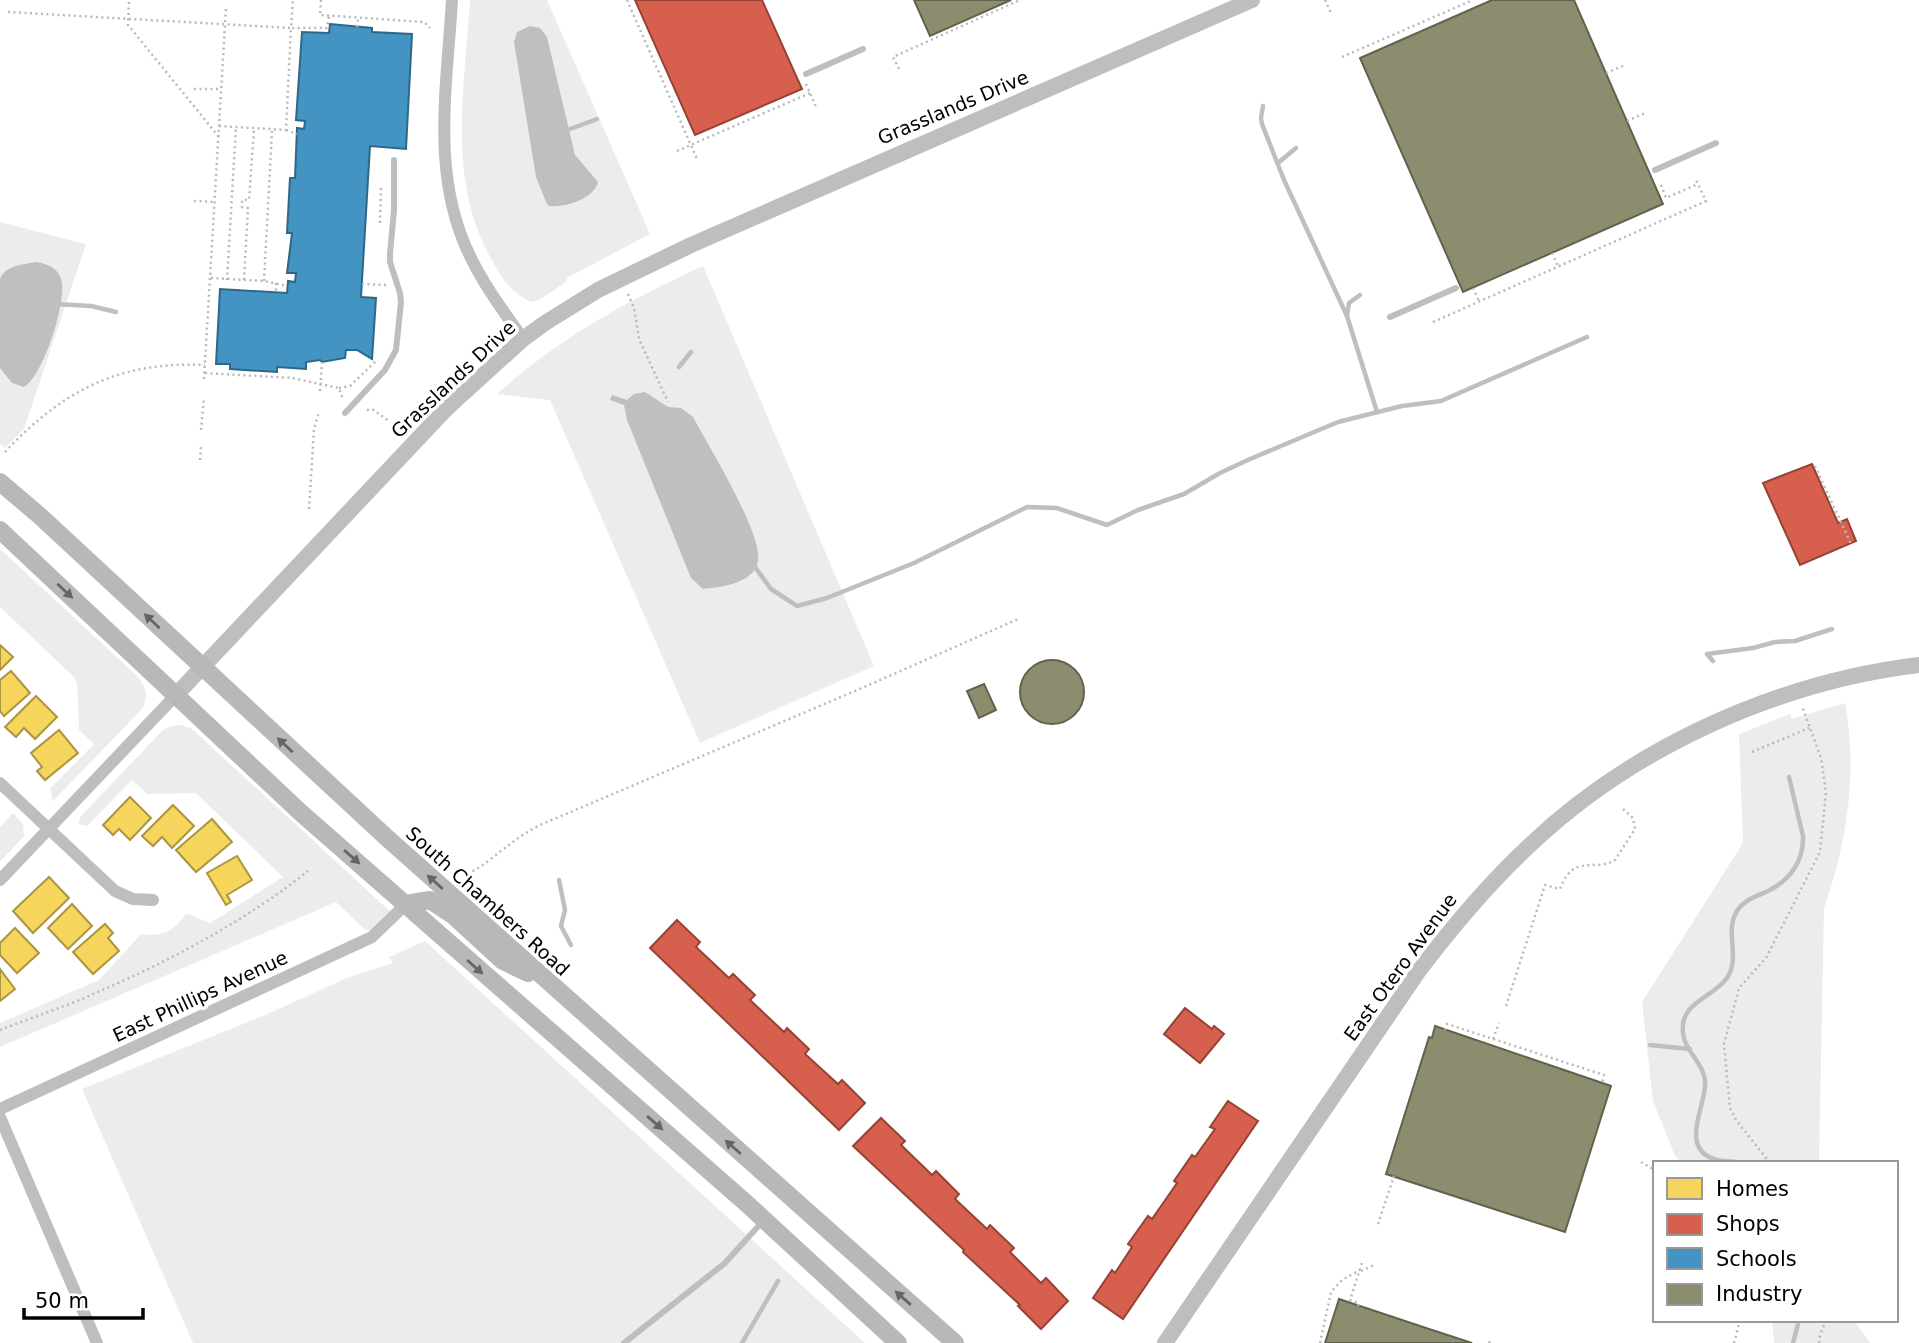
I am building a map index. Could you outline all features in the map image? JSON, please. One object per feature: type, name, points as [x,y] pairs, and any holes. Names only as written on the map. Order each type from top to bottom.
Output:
[{"type":"main road","name":"South Chambers Road","points":[[0,482],[50,524],[449,895],[955,1343]]},
{"type":"main road","points":[[0,530],[300,812],[764,1219],[898,1343]]},
{"type":"main road","points":[[407,904],[430,900],[454,916],[503,961],[548,983]]},
{"type":"street","points":[[452,0],[443,141],[444,165],[451,201],[470,258],[523,339]]},
{"type":"street","name":"Grasslands Drive","points":[[0,880],[438,417],[523,339],[582,300],[691,245],[1252,0]]},
{"type":"street","name":"East Otero Avenue","points":[[1165,1343],[1418,972],[1461,917],[1507,867],[1560,818],[1652,756],[1733,716],[1797,692],[1868,673],[1919,665]]},
{"type":"street","points":[[0,783],[114,891],[133,899],[153,900]]},
{"type":"street","name":"East Phillips Avenue","points":[[0,1109],[372,937],[407,904]]},
{"type":"street","points":[[0,1117],[97,1343]]},
{"type":"lane","points":[[806,74],[863,49]]},
{"type":"lane","points":[[1655,170],[1716,143]]},
{"type":"lane","points":[[345,413],[384,370],[396,350],[401,302],[390,262],[394,160]]},
{"type":"lane","points":[[1390,317],[1456,288]]},
{"type":"lane","points":[[624,1343],[725,1264],[764,1219]]},
{"type":"path","points":[[286,131],[293,0]]},
{"type":"path","points":[[321,0],[320,15],[424,22],[430,27]]},
{"type":"path","points":[[627,0],[697,159]]},
{"type":"path","points":[[899,69],[893,57],[1020,0]]},
{"type":"path","points":[[1325,0],[1331,13]]},
{"type":"path","points":[[1342,57],[1473,0]]},
{"type":"path","points":[[129,2],[128,25],[219,137]]},
{"type":"path","points":[[204,379],[226,8]]},
{"type":"path","points":[[8,12],[291,28],[327,28],[331,16]]},
{"type":"path","points":[[1446,12],[1449,19]]},
{"type":"path","points":[[331,16],[332,24]]},
{"type":"path","points":[[343,17],[343,25]]},
{"type":"path","points":[[357,27],[358,18]]},
{"type":"path","points":[[1365,47],[1368,55]]},
{"type":"path","points":[[1606,73],[1623,66]]},
{"type":"path","points":[[194,89],[221,89]]},
{"type":"path","points":[[677,152],[810,93]]},
{"type":"path","points":[[1627,121],[1645,113]]},
{"type":"path","points":[[219,126],[297,134]]},
{"type":"path","points":[[227,280],[236,127]]},
{"type":"path","points":[[684,131],[691,128]]},
{"type":"path","points":[[242,204],[242,200],[249,200],[254,129]]},
{"type":"path","points":[[264,281],[272,130]]},
{"type":"path","points":[[380,231],[382,177]]},
{"type":"path","points":[[1433,322],[1706,201],[1695,178]]},
{"type":"path","points":[[1661,185],[1666,198],[1698,184]]},
{"type":"path","points":[[1660,196],[1665,194]]},
{"type":"path","points":[[194,201],[215,202]]},
{"type":"path","points":[[232,203],[248,208],[244,280]]},
{"type":"path","points":[[1552,253],[1558,266]]},
{"type":"path","points":[[211,278],[264,281],[288,286]]},
{"type":"path","points":[[622,278],[634,307],[639,339],[668,402]]},
{"type":"path","points":[[276,283],[276,292]]},
{"type":"path","points":[[362,284],[386,286]]},
{"type":"path","points":[[1473,288],[1479,301]]},
{"type":"path","points":[[205,373],[278,377],[339,388],[351,386],[380,356]]},
{"type":"path","points":[[320,391],[322,362]]},
{"type":"path","points":[[5,452],[56,405],[101,379],[155,366],[205,365]]},
{"type":"path","points":[[339,388],[342,397]]},
{"type":"path","points":[[201,430],[204,398]]},
{"type":"path","points":[[367,410],[372,409],[389,421]]},
{"type":"path","points":[[309,509],[314,429],[319,412]]},
{"type":"path","points":[[200,460],[201,447]]},
{"type":"path","points":[[1815,466],[1852,546]]},
{"type":"path","points":[[449,895],[465,876],[523,834],[540,825],[1018,619]]},
{"type":"path","points":[[1768,1161],[1736,1120],[1730,1108],[1724,1044],[1739,988],[1766,958],[1818,858],[1823,837],[1826,792],[1821,758],[1797,692]]},
{"type":"path","points":[[1752,752],[1809,728]]},
{"type":"path","points":[[1506,1006],[1545,885],[1560,889],[1566,877],[1577,868],[1614,861],[1635,829],[1633,818],[1622,808]]},
{"type":"path","points":[[0,1030],[135,975],[271,899],[309,870]]},
{"type":"path","points":[[1493,1045],[1499,1023]]},
{"type":"path","points":[[1445,1030],[1447,1024],[1604,1075],[1602,1083]]},
{"type":"path","points":[[1554,1066],[1556,1060]]},
{"type":"path","points":[[1642,1162],[1653,1169]]},
{"type":"path","points":[[1378,1224],[1394,1176]]},
{"type":"path","points":[[1358,1306],[1359,1303],[1350,1300],[1363,1263]]},
{"type":"path","points":[[1320,1343],[1331,1292],[1342,1280],[1374,1265]]},
{"type":"path","points":[[1734,1343],[1739,1322]]},
{"type":"path","points":[[1819,1343],[1819,1335],[1825,1322]]},
{"type":"shaded area","points":[[470,0],[547,0],[650,234],[567,278],[566,282],[532,302],[511,289],[489,255],[476,225],[468,194],[462,130]]},
{"type":"shaded area","points":[[530,26],[540,28],[547,37],[575,155],[598,182],[585,198],[562,205],[549,206],[536,177],[514,42],[517,32]]},
{"type":"shaded area","points":[[0,222],[86,244],[24,429],[5,448],[0,444]]},
{"type":"shaded area","points":[[35,262],[47,265],[57,272],[61,279],[61,303],[46,354],[39,369],[24,387],[12,383],[0,368],[0,279],[10,268]]},
{"type":"shaded area","points":[[703,266],[874,666],[700,743],[550,400],[497,394],[569,338],[648,293]]},
{"type":"shaded area","points":[[645,392],[668,407],[681,408],[693,417],[744,511],[757,548],[758,561],[750,575],[735,583],[703,589],[691,578],[627,420],[624,405],[610,400],[612,395],[627,400],[634,394]]},
{"type":"shaded area","points":[[0,549],[136,675],[145,691],[142,709],[53,801],[50,789],[94,744],[79,730],[77,683],[74,677],[0,607]]},
{"type":"shaded area","points":[[1845,703],[1849,728],[1848,807],[1839,858],[1824,908],[1819,1161],[1681,1161],[1675,1156],[1653,1101],[1642,1002],[1743,843],[1739,734],[1790,714],[1792,719]]},
{"type":"shaded area","points":[[175,725],[192,729],[394,915],[373,931],[364,929],[336,902],[0,1047],[0,1023],[99,980],[141,934],[161,934],[178,924],[186,913],[210,923],[283,877],[196,793],[147,794],[132,780],[87,826],[78,824],[81,816],[163,730]]},
{"type":"shaded area","points":[[13,813],[23,824],[24,836],[0,862],[0,827]]},
{"type":"shaded area","points":[[425,941],[865,1343],[193,1343],[82,1089],[263,1016],[349,977],[393,963],[389,957]]},
{"type":"shaded area","points":[[1772,1322],[1855,1322],[1870,1343],[1774,1343]]},
{"type":"building: Homes","points":[[0,645],[13,657],[0,670]]},
{"type":"building: Homes","points":[[11,671],[30,693],[4,716],[0,711],[0,680]]},
{"type":"building: Homes","points":[[36,696],[57,717],[35,739],[24,728],[16,737],[5,727]]},
{"type":"building: Homes","points":[[59,730],[78,753],[45,780],[37,771],[42,767],[31,753]]},
{"type":"building: Homes","points":[[130,797],[151,818],[130,840],[119,829],[113,835],[103,825]]},
{"type":"building: Homes","points":[[173,805],[194,826],[172,848],[162,837],[153,846],[142,836]]},
{"type":"building: Homes","points":[[212,819],[232,842],[196,872],[176,850]]},
{"type":"building: Homes","points":[[237,856],[252,880],[227,895],[231,902],[226,905],[207,873]]},
{"type":"building: Homes","points":[[49,877],[69,898],[33,933],[13,911]]},
{"type":"building: Homes","points":[[72,904],[92,926],[68,949],[48,928]]},
{"type":"building: Homes","points":[[105,924],[113,933],[108,938],[119,951],[93,974],[73,952]]},
{"type":"building: Homes","points":[[15,928],[39,953],[17,973],[0,955],[0,943]]},
{"type":"building: Homes","points":[[0,969],[15,989],[0,1001]]},
{"type":"building: Shops","points":[[635,0],[762,0],[802,89],[695,135]]},
{"type":"building: Shops","points":[[1812,464],[1838,523],[1847,519],[1856,541],[1800,565],[1763,483]]},
{"type":"building: Shops","points":[[677,920],[700,942],[696,947],[729,978],[733,974],[755,995],[750,1000],[784,1032],[787,1028],[809,1049],[805,1054],[838,1084],[842,1080],[865,1103],[839,1130],[650,948]]},
{"type":"building: Shops","points":[[1185,1008],[1212,1029],[1214,1026],[1224,1034],[1200,1063],[1164,1034]]},
{"type":"building: Shops","points":[[1228,1101],[1258,1121],[1123,1319],[1093,1298],[1112,1270],[1115,1273],[1132,1247],[1128,1244],[1148,1216],[1152,1219],[1177,1183],[1174,1181],[1192,1155],[1195,1157],[1215,1129],[1210,1127]]},
{"type":"building: Shops","points":[[881,1118],[905,1141],[901,1145],[932,1175],[936,1171],[959,1194],[955,1199],[987,1229],[990,1225],[1014,1248],[1010,1252],[1041,1283],[1046,1278],[1068,1301],[1041,1329],[1018,1306],[1020,1305],[963,1252],[964,1250],[853,1146]]},
{"type":"building: Schools","points":[[330,24],[372,28],[372,32],[412,34],[406,149],[370,146],[361,297],[376,298],[372,359],[357,350],[346,350],[345,358],[306,362],[306,369],[277,367],[277,372],[230,369],[230,364],[216,364],[220,289],[287,293],[288,281],[295,282],[296,273],[287,273],[292,233],[287,233],[290,178],[295,178],[297,128],[304,129],[305,121],[296,120],[302,32],[329,33]]},
{"type":"building: Industry","points":[[914,0],[1011,0],[930,36]]},
{"type":"building: Industry","points":[[1492,0],[1574,0],[1663,204],[1463,292],[1360,58]]},
{"type":"building: Industry","points":[[1052,660],[1075,669],[1084,692],[1075,715],[1052,724],[1029,715],[1020,692],[1029,669]]},
{"type":"building: Industry","points":[[984,684],[996,710],[979,718],[967,691]]},
{"type":"building: Industry","points":[[1435,1026],[1611,1086],[1565,1232],[1386,1174],[1429,1037],[1432,1038]]},
{"type":"building: Industry","points":[[1339,1299],[1429,1329],[1472,1343],[1325,1343]]},
{"type":"waterway","points":[[1263,106],[1262,124],[1284,180],[1347,316]]},
{"type":"waterway","points":[[565,131],[597,119]]},
{"type":"waterway","points":[[1278,163],[1296,148]]},
{"type":"waterway","points":[[1360,295],[1349,303],[1347,316],[1377,412]]},
{"type":"waterway","points":[[55,304],[91,306],[116,312]]},
{"type":"waterway","points":[[752,563],[771,589],[797,606],[827,598],[914,563],[1027,507],[1057,508],[1107,525],[1138,510],[1184,494],[1220,473],[1338,422],[1402,406],[1441,401],[1587,337]]},
{"type":"waterway","points":[[679,367],[691,352]]},
{"type":"waterway","points":[[1713,661],[1707,654],[1795,641],[1832,629]]},
{"type":"waterway","points":[[1726,1161],[1706,1155],[1696,1138],[1705,1079],[1685,1040],[1683,1023],[1691,1007],[1721,985],[1731,970],[1732,927],[1737,911],[1747,901],[1776,887],[1789,875],[1798,861],[1803,836],[1789,777]]},
{"type":"waterway","points":[[559,880],[565,910],[561,926],[571,945]]},
{"type":"waterway","points":[[1650,1045],[1690,1049]]},
{"type":"waterway","points":[[742,1343],[778,1281]]},
{"type":"waterway","points":[[1793,1343],[1798,1322]]}]
